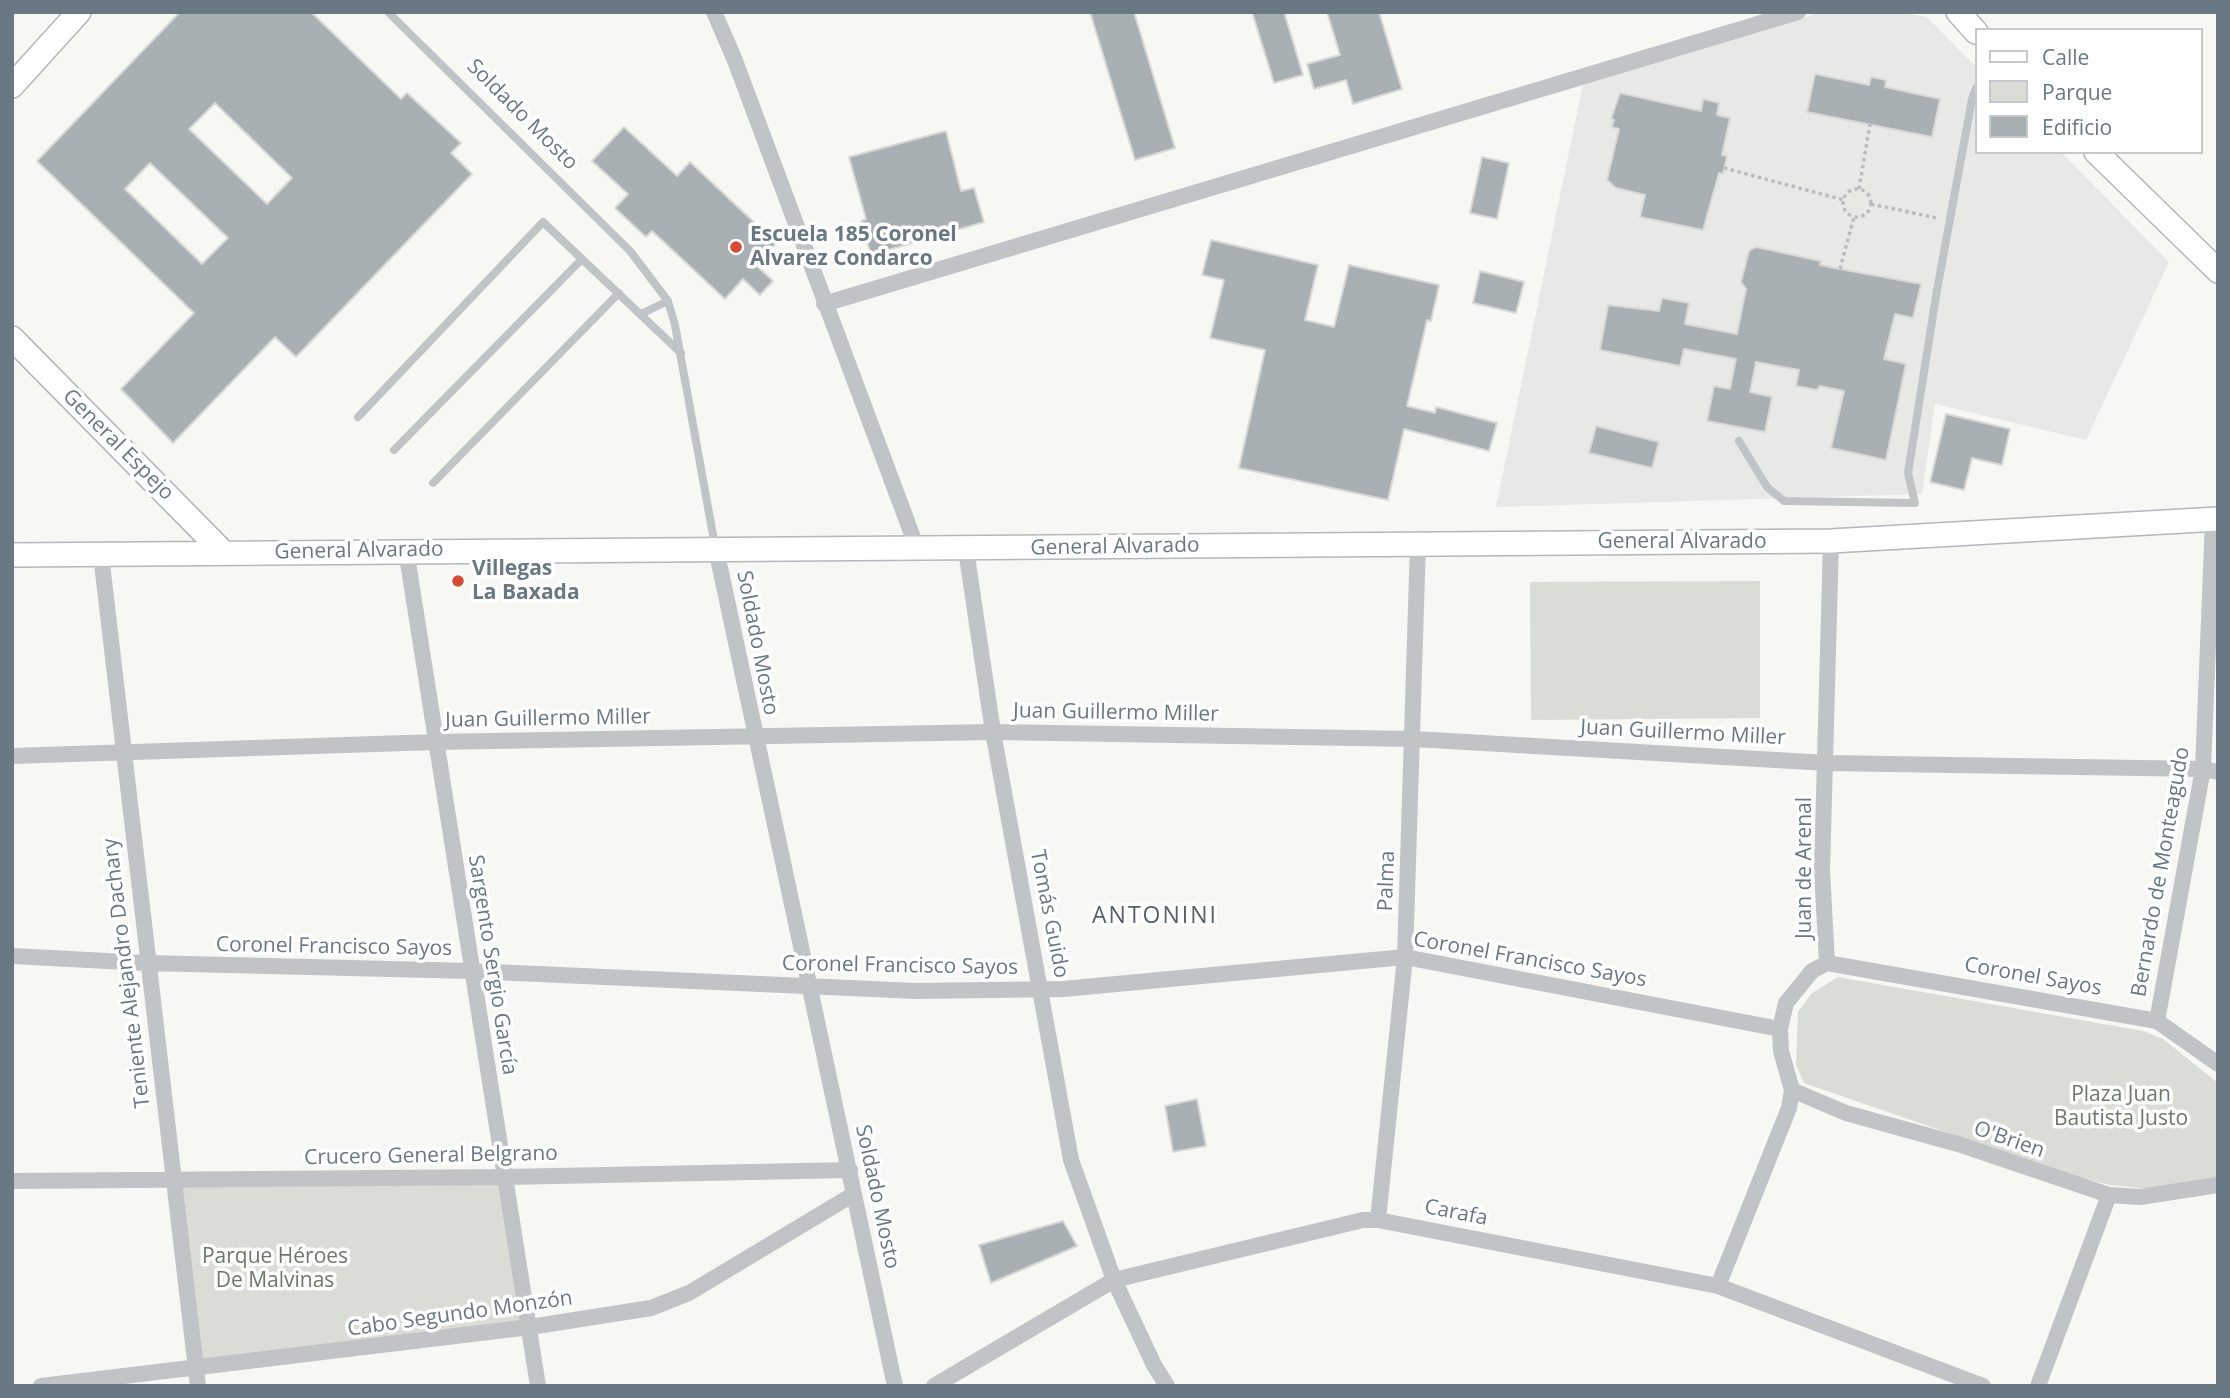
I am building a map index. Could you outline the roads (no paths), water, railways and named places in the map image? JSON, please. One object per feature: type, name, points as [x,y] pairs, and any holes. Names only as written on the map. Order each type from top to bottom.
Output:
[{"type":"street","points":[[12,86],[79,12]]},
{"type":"street","points":[[714,12],[734,58],[917,548]]},
{"type":"street","points":[[824,304],[1798,12]]},
{"type":"street","points":[[1958,12],[1974,30]]},
{"type":"street","points":[[2098,154],[2218,271]]},
{"type":"street","name":"General Espejo","points":[[12,338],[224,553]]},
{"type":"street","name":"General Alvarado","points":[[12,555],[406,550],[966,550],[1418,542],[1831,541],[2215,520]]},
{"type":"street","name":"Bernardo de Monteagudo","points":[[2157,1021],[2210,770],[2215,520]]},
{"type":"street","name":"Juan de Arenal","points":[[1792,1090],[1781,1051],[1780,1029],[1786,1003],[1812,971],[1827,962],[1822,870],[1831,541]]},
{"type":"street","name":"Palma","points":[[1378,1220],[1405,957],[1418,542]]},
{"type":"street","name":"Soldado Mosto","points":[[716,549],[754,735],[812,987],[895,1386]]},
{"type":"street","name":"Sargento Sergio García","points":[[406,550],[538,1386]]},
{"type":"street","name":"Tomás Guido","points":[[966,550],[993,732],[1071,1160],[1114,1280]]},
{"type":"street","name":"Teniente Alejandro Dachary","points":[[101,555],[146,963],[197,1378]]},
{"type":"street","name":"Juan Guillermo Miller","points":[[12,756],[436,742],[993,732],[1413,739],[1827,763],[2210,770]]},
{"type":"street","name":"Coronel Francisco Sayos","points":[[12,956],[146,963],[471,971],[812,987],[1042,990],[1405,957],[1780,1029]]},
{"type":"street","name":"Coronel Sayos","points":[[1827,962],[2157,1021],[2218,1064]]},
{"type":"street","points":[[1718,1286],[1789,1108],[1792,1090]]},
{"type":"street","name":"O'Brien","points":[[1792,1090],[1846,1113],[1958,1144],[2109,1195],[2140,1197],[2218,1185]]},
{"type":"street","name":"Crucero General Belgrano","points":[[12,1181],[505,1177],[850,1170]]},
{"type":"street","name":"Cabo Segundo Monzón","points":[[41,1386],[197,1378],[530,1328],[671,1302],[854,1194]]},
{"type":"street","points":[[2038,1386],[2109,1195]]},
{"type":"street","name":"Carafa","points":[[934,1386],[1114,1280],[1363,1220],[1378,1220],[1718,1286],[1983,1386]]},
{"type":"street","points":[[1114,1280],[1154,1365],[1167,1386]]},
{"type":"lane","name":"Soldado Mosto","points":[[388,12],[630,251],[668,301],[681,353],[709,528],[716,549]]},
{"type":"lane","points":[[1739,441],[1767,487],[1784,501],[1915,503],[1908,473],[1950,221],[1974,98]]},
{"type":"lane","points":[[358,417],[543,222],[681,353]]},
{"type":"lane","points":[[394,450],[582,259]]},
{"type":"lane","points":[[433,483],[619,293]]},
{"type":"lane","points":[[641,314],[668,301]]},
{"type":"place","name":"Escuela 185 Coronel Alvarez Condarco","points":[[736,247]]},
{"type":"place","name":"Villegas La Baxada","points":[[458,581]]},
{"type":"district","name":"ANTONINI","points":[[1155,916]]},
{"type":"park label","name":"Plaza Juan Bautista Justo","points":[[2121,1107]]},
{"type":"park label","name":"Parque Héroes De Malvinas","points":[[275,1269]]}]
